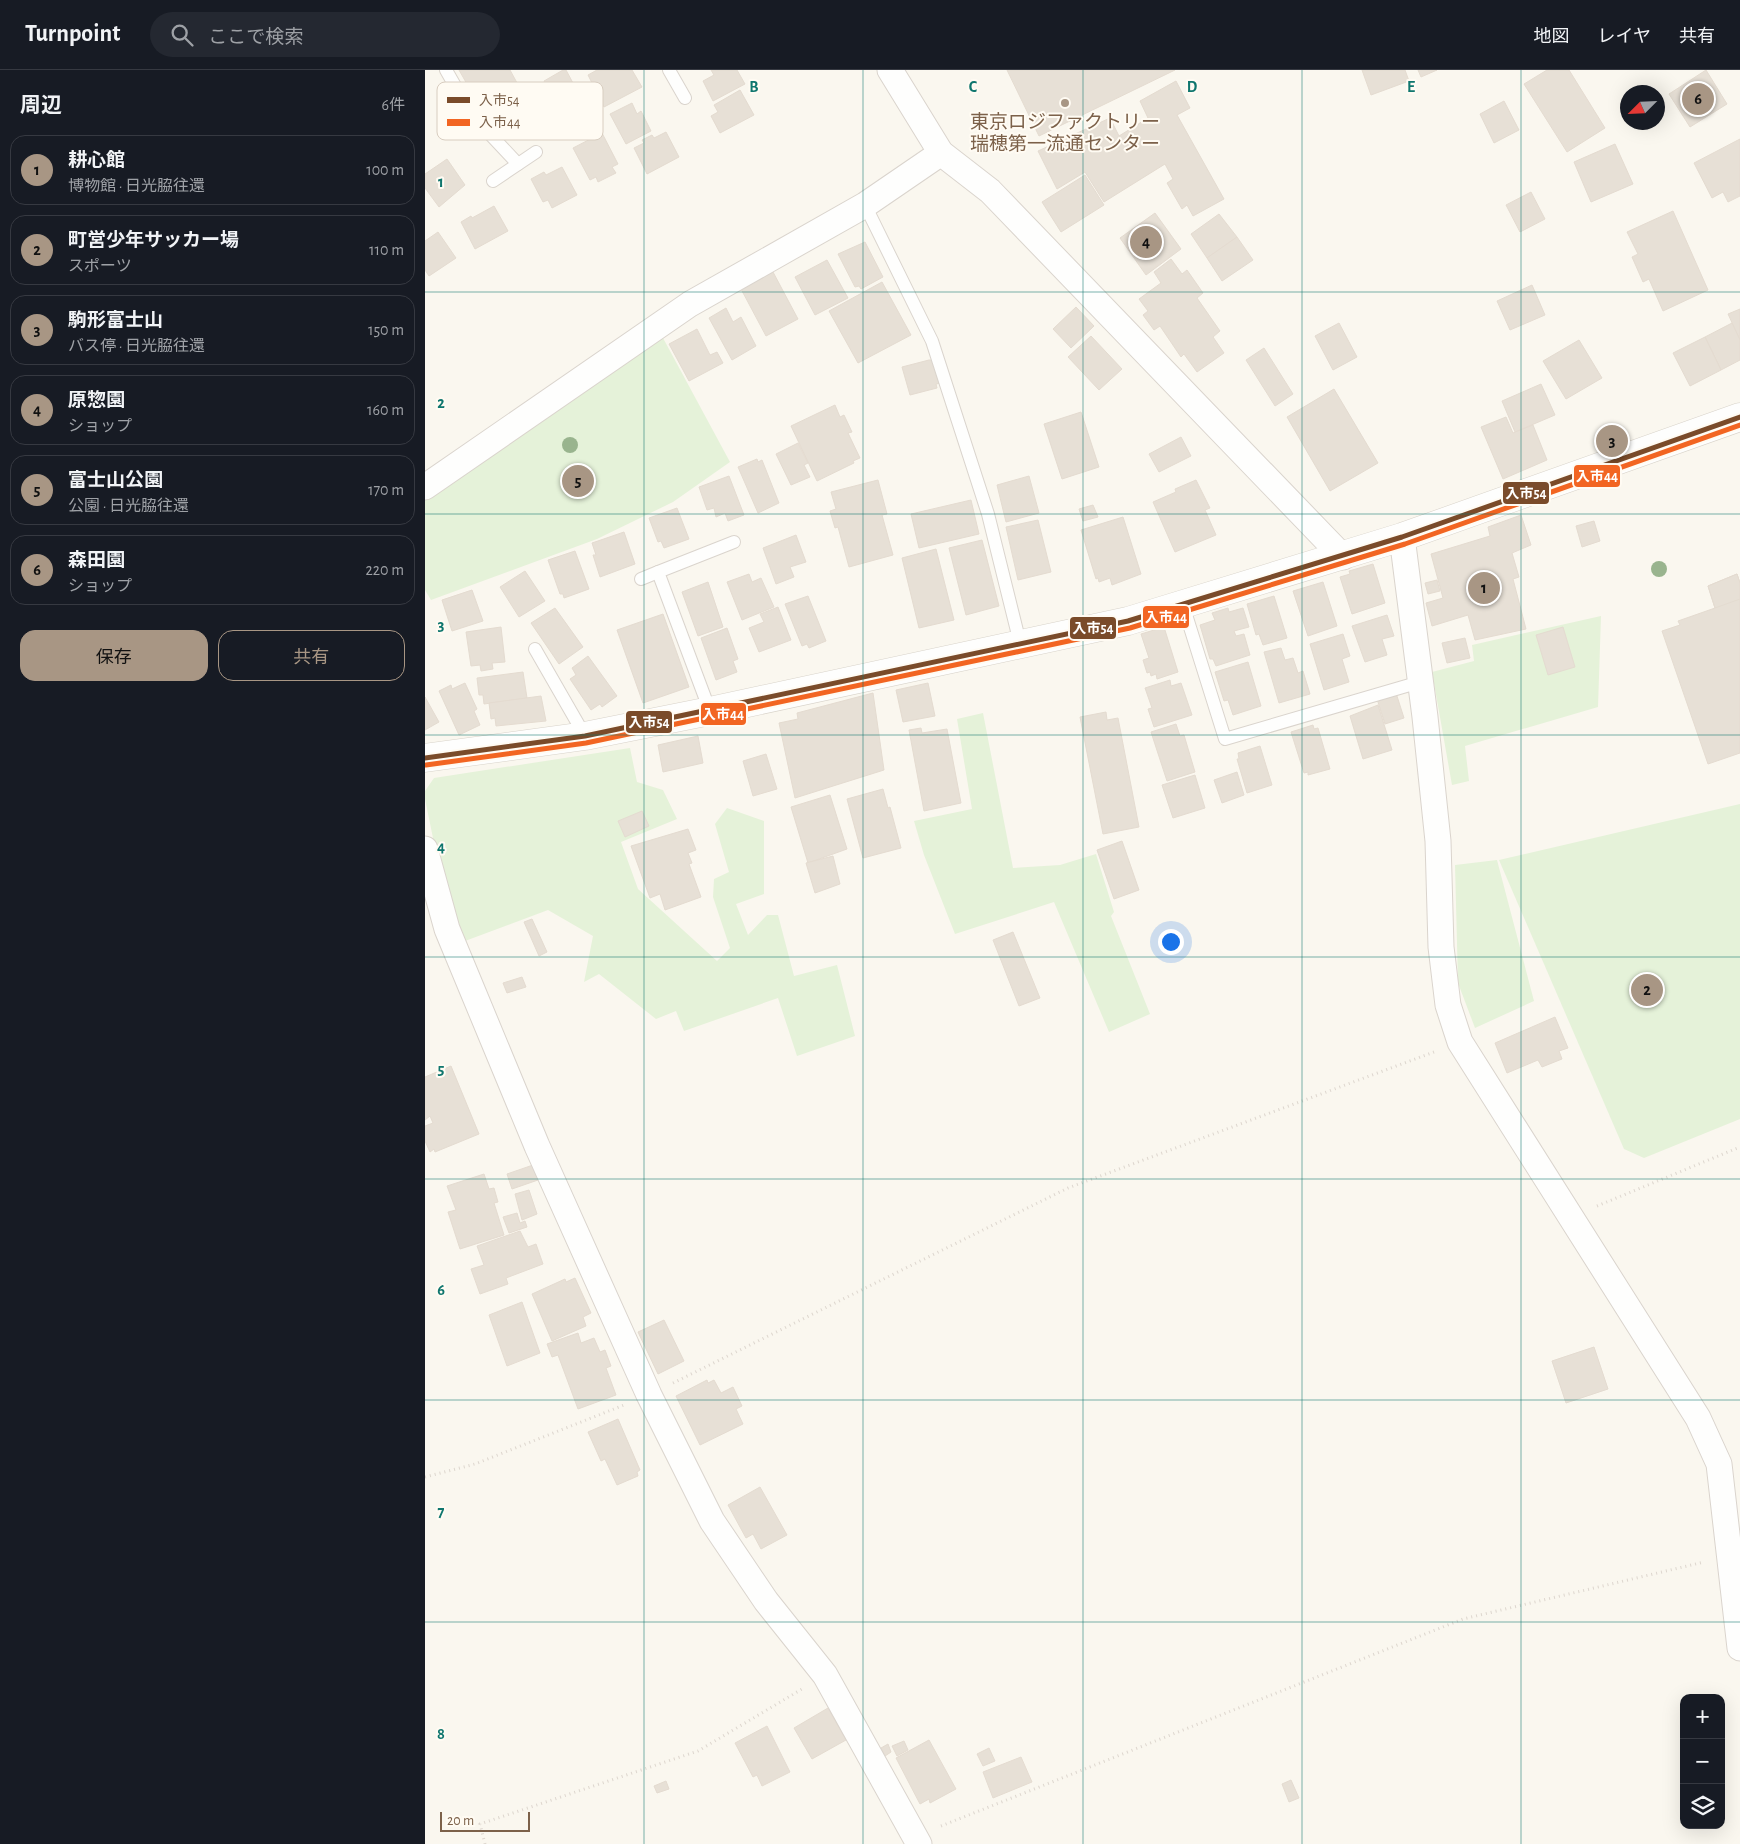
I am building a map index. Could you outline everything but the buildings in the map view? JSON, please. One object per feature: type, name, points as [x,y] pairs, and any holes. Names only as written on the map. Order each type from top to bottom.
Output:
[{"type":"street","points":[[890,70],[941,153],[990,191],[1343,557]]},
{"type":"street","points":[[425,486],[689,304],[865,205],[941,153]]},
{"type":"street","points":[[425,758],[585,736],[868,679],[1020,643],[1127,621],[1343,557],[1740,417]]},
{"type":"street","points":[[1402,537],[1437,841],[1441,947],[1448,1005],[1460,1042],[1698,1418],[1719,1464],[1740,1648]]},
{"type":"street","points":[[425,849],[432,882],[451,938],[537,1146],[649,1394],[712,1521],[766,1602],[825,1675],[917,1840]]},
{"type":"lane","points":[[446,70],[453,82]]},
{"type":"lane","points":[[669,70],[685,98]]},
{"type":"lane","points":[[495,140],[518,164]]},
{"type":"lane","points":[[493,182],[536,152]]},
{"type":"lane","points":[[865,205],[932,341],[988,514],[1020,643]]},
{"type":"lane","points":[[641,579],[734,542]]},
{"type":"lane","points":[[658,572],[710,711]]},
{"type":"lane","points":[[1183,605],[1225,739],[1420,682]]},
{"type":"lane","points":[[535,649],[585,736]]},
{"type":"path","points":[[425,1477],[475,1464],[649,1394],[1068,1188],[1460,1042]]},
{"type":"path","points":[[1571,1217],[1740,1147]]},
{"type":"path","points":[[917,1840],[1463,1619],[1730,1556]]},
{"type":"path","points":[[485,1844],[480,1824],[698,1751],[825,1675]]},
{"type":"green space","points":[[663,338],[730,462],[673,502],[597,539],[431,600],[425,590],[425,499]]},
{"type":"green space","points":[[1601,616],[1598,707],[1465,746],[1469,781],[1452,785],[1432,672],[1474,661],[1472,645]]},
{"type":"green space","points":[[983,713],[1013,868],[1060,865],[1096,854],[1114,912],[1111,916],[1150,1014],[1109,1032],[1054,902],[955,934],[924,855],[914,821],[972,809],[957,719]]},
{"type":"green space","points":[[630,748],[637,782],[663,790],[677,819],[621,842],[638,889],[717,961],[730,948],[713,897],[714,879],[729,872],[715,824],[727,808],[764,821],[764,894],[736,904],[748,935],[767,915],[778,915],[794,976],[837,965],[855,1036],[797,1056],[778,998],[684,1031],[676,1011],[656,1019],[599,974],[584,982],[593,936],[548,910],[465,941],[441,877],[425,799],[425,791],[434,778]]},
{"type":"green space","points":[[1740,804],[1740,1119],[1644,1158],[1624,1149],[1499,860]]},
{"type":"green space","points":[[1497,860],[1534,1001],[1475,1028],[1458,983],[1455,865]]},
{"type":"transit line","name":"入市54","points":[[425,758],[585,736],[1128,621],[1402,537],[1740,417]]},
{"type":"transit line","name":"入市44","points":[[426,765],[586,743],[1130,628],[1405,544],[1740,425]]},
{"type":"place","name":"森田園","points":[[1698,99]]},
{"type":"place","name":"東京ロジファクトリー 瑞穂第一流通センター","points":[[1065,103]]},
{"type":"place","name":"原惣園","points":[[1146,242]]},
{"type":"place","name":"駒形富士山","points":[[1612,441]]},
{"type":"place","name":"富士山公園","points":[[578,481]]},
{"type":"place","name":"耕心館","points":[[1484,588]]},
{"type":"place","name":"町営少年サッカー場","points":[[1647,990]]}]
